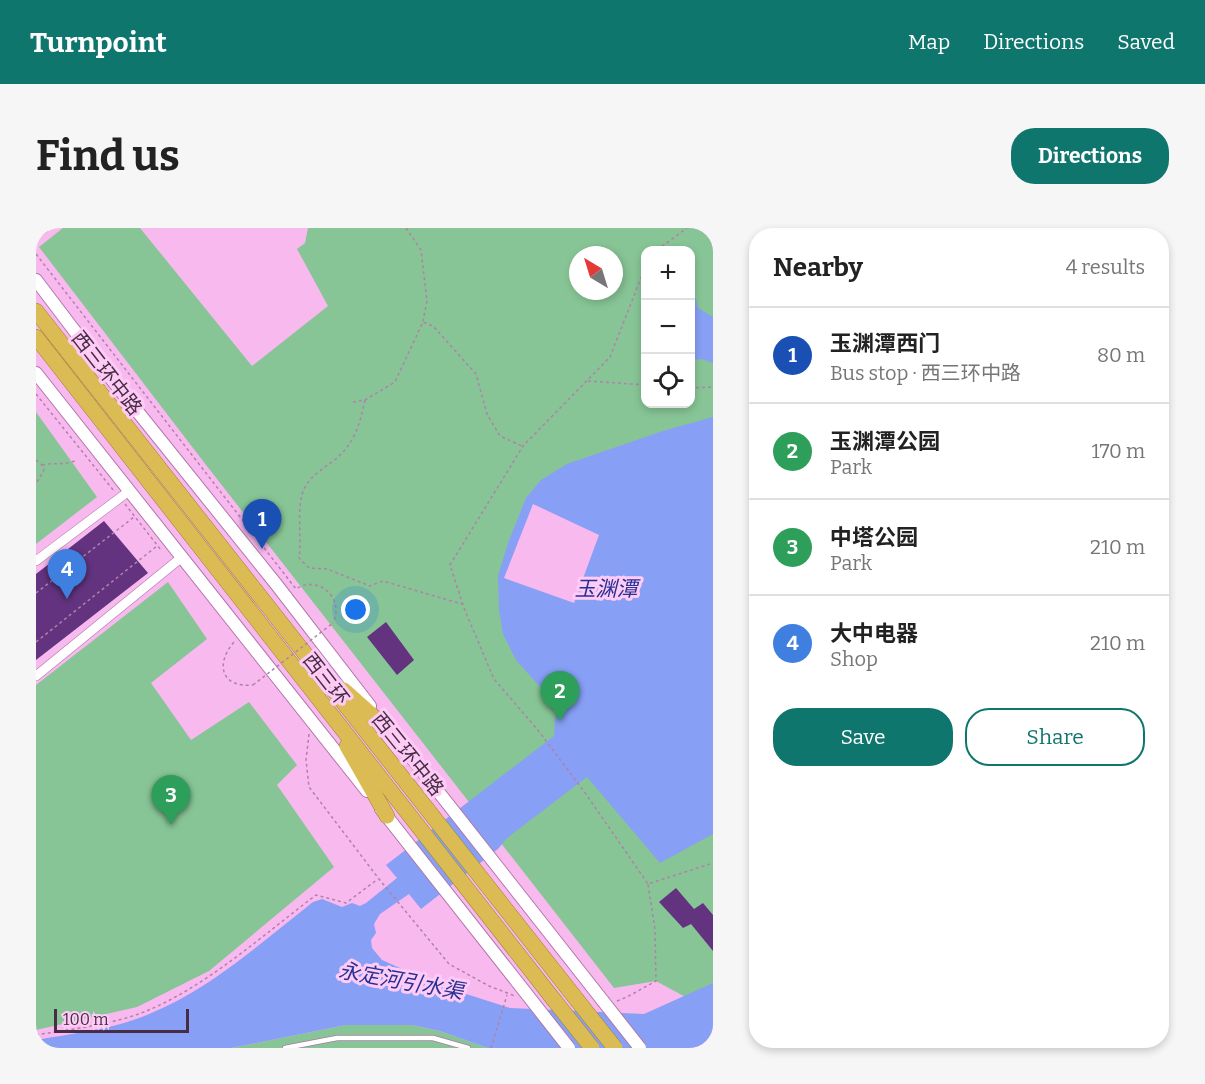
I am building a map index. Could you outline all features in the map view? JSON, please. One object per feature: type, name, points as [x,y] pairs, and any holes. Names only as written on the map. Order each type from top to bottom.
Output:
[{"type":"highway","name":"西三环","points":[[36,311],[615,1048]]},
{"type":"highway","name":"西三环","points":[[36,337],[592,1048]]},
{"type":"highway","points":[[316,665],[393,734]]},
{"type":"highway","points":[[320,700],[387,816]]},
{"type":"street","name":"西三环中路","points":[[36,280],[105,371],[276,584],[342,673],[455,812],[640,1048]]},
{"type":"street","points":[[36,373],[569,1048]]},
{"type":"street","points":[[36,561],[129,491]]},
{"type":"street","points":[[36,676],[182,557]]},
{"type":"lane","points":[[285,1048],[337,1038],[433,1038],[468,1048]]},
{"type":"path","points":[[353,402],[365,400],[395,382],[423,322],[428,301],[421,250],[406,228]]},
{"type":"path","points":[[662,246],[687,228]]},
{"type":"path","points":[[36,254],[296,589],[309,584],[319,586],[327,591],[335,602],[337,615],[333,623],[253,685],[241,686],[230,680],[223,670],[222,660],[235,641]]},
{"type":"path","points":[[617,1000],[627,998],[656,981],[655,930],[648,884],[586,794],[537,729],[494,679],[462,604],[450,565],[523,446],[610,357],[641,276]]},
{"type":"path","points":[[423,322],[433,326],[476,374],[487,414],[500,436],[523,446]]},
{"type":"path","points":[[587,381],[641,385]]},
{"type":"path","points":[[695,388],[713,387]]},
{"type":"path","points":[[365,400],[359,426],[344,451],[323,467],[304,489],[299,522],[299,558],[309,568],[327,569],[370,586],[383,581],[424,591],[462,604]]},
{"type":"path","points":[[36,460],[44,470],[36,484]]},
{"type":"path","points":[[42,465],[49,463],[67,465],[77,460]]},
{"type":"path","points":[[36,593],[134,516]]},
{"type":"path","points":[[36,642],[158,546]]},
{"type":"path","points":[[309,734],[306,760],[309,787],[379,879],[449,964],[507,995],[518,997]]},
{"type":"path","points":[[648,884],[713,863]]},
{"type":"path","points":[[36,1035],[121,1019],[145,1011],[181,994],[210,975],[316,895],[346,903],[379,879]]},
{"type":"path","points":[[490,1048],[507,995]]},
{"type":"green space","points":[[63,228],[140,228],[252,366],[328,306],[297,249],[305,243],[308,228],[713,228],[713,1012],[656,981],[614,988],[39,247]]},
{"type":"green space","points":[[36,412],[97,497],[36,544]]},
{"type":"green space","points":[[168,582],[207,639],[151,683],[191,740],[249,702],[297,765],[277,785],[334,867],[209,971],[137,1007],[36,1030],[36,685]]},
{"type":"green space","points":[[346,1025],[412,1025],[440,1031],[488,1048],[231,1048]]},
{"type":"water","points":[[695,296],[698,308],[713,317],[713,363],[695,360]]},
{"type":"water","points":[[713,417],[713,834],[660,863],[587,777],[507,838],[498,849],[421,909],[409,894],[380,914],[374,924],[376,933],[371,940],[372,948],[382,960],[438,985],[510,1008],[644,1014],[713,983],[713,1048],[488,1048],[440,1031],[412,1025],[346,1025],[231,1048],[36,1048],[36,1040],[114,1026],[163,1008],[186,996],[230,967],[313,902],[322,899],[342,907],[352,903],[360,906],[366,903],[397,878],[386,865],[554,736],[555,719],[559,708],[516,660],[503,634],[499,610],[498,576],[526,498],[541,480],[567,464],[663,431]]},
{"type":"pier","points":[[533,504],[599,535],[574,603],[504,578]]},
{"type":"building","points":[[104,521],[148,573],[36,660],[36,574]]},
{"type":"building","points":[[386,622],[414,660],[397,675],[367,637]]},
{"type":"building","points":[[676,888],[694,909],[703,903],[713,915],[713,951],[691,924],[683,928],[659,902]]},
{"type":"place","name":"玉渊潭西门","points":[[262,549]]},
{"type":"place","name":"大中电器","points":[[67,599]]},
{"type":"place","name":"玉渊潭公园","points":[[560,721]]},
{"type":"place","name":"中塔公园","points":[[171,825]]},
{"type":"water label","name":"玉渊潭","points":[[606,589]]},
{"type":"water label","name":"永定河引水渠","points":[[401,981]]}]
